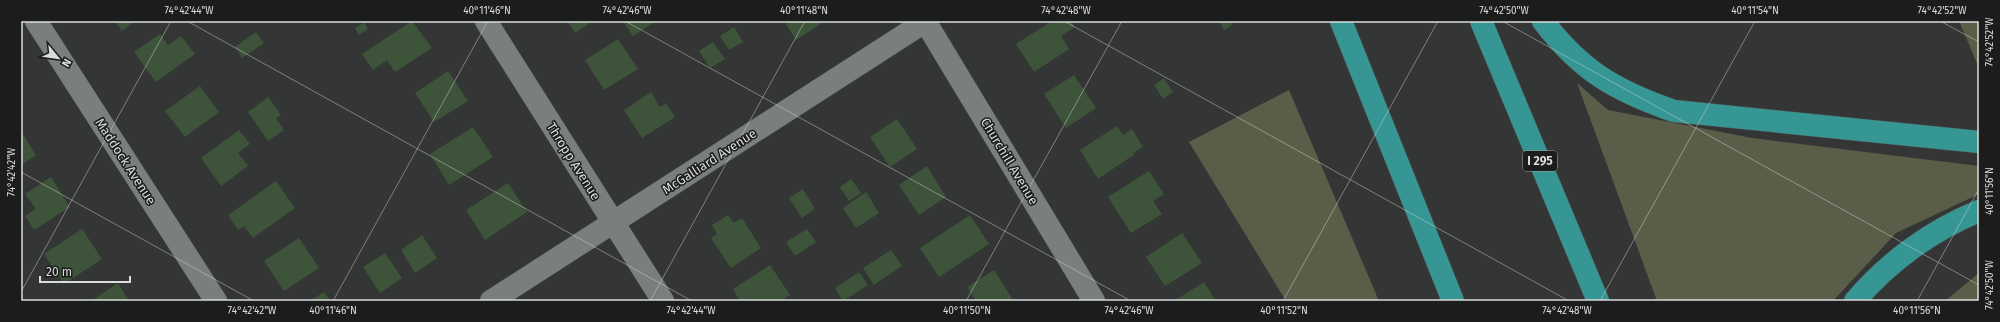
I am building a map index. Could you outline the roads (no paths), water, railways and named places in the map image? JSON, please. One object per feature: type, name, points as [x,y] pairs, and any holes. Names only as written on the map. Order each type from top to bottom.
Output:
[{"type":"highway","points":[[1341,21],[1453,301]]},
{"type":"highway","name":"I 295","points":[[1481,21],[1598,301]]},
{"type":"highway","points":[[1543,21],[1568,51],[1601,78],[1638,98],[1674,111],[1979,142]]},
{"type":"highway","points":[[1855,301],[1892,264],[1932,234],[1979,211]]},
{"type":"street","name":"Maddock Avenue","points":[[36,21],[216,301]]},
{"type":"street","name":"Thropp Avenue","points":[[486,21],[663,301]]},
{"type":"street","name":"McGalliard Avenue","points":[[491,301],[926,21]]},
{"type":"street","name":"Churchill Avenue","points":[[926,21],[1094,301]]}]
